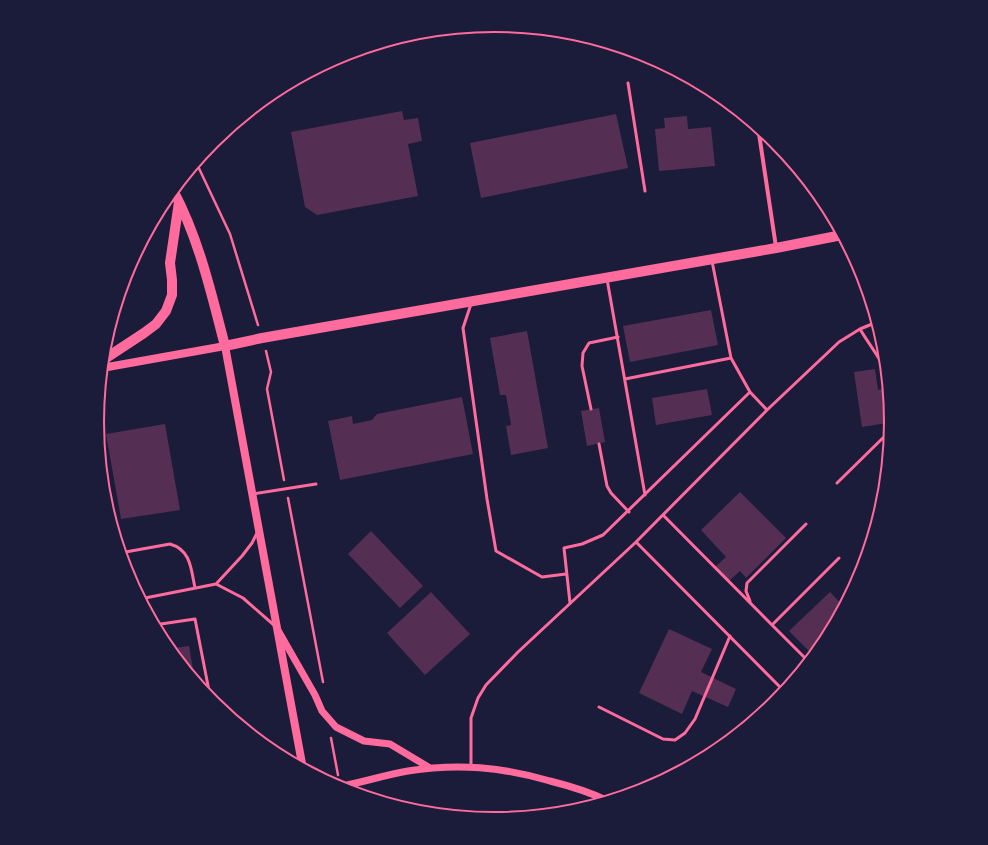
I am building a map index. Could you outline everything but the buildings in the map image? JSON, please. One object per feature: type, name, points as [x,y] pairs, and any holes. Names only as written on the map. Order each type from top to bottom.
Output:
[{"type":"main road","points":[[176,196],[196,242],[208,278],[225,346],[301,762]]},
{"type":"main road","points":[[110,356],[156,324],[166,311],[172,295],[170,263],[179,202]]},
{"type":"main road","points":[[108,367],[262,338],[837,236]]},
{"type":"street","points":[[759,137],[776,248]]},
{"type":"street","points":[[276,627],[316,695],[322,711],[336,727],[364,741],[390,744],[430,768]]},
{"type":"street","points":[[349,785],[408,771],[430,768],[471,767],[510,770],[565,785],[600,797]]},
{"type":"lane","points":[[628,82],[645,190]]},
{"type":"lane","points":[[712,259],[731,358],[750,392],[767,410]]},
{"type":"lane","points":[[607,278],[645,495]]},
{"type":"lane","points":[[472,301],[463,328],[487,499],[496,551],[542,577],[566,574]]},
{"type":"lane","points":[[471,767],[471,718],[478,698],[486,685],[518,652],[636,542],[767,410],[839,342],[860,329],[872,324]]},
{"type":"lane","points":[[860,329],[870,346],[879,356]]},
{"type":"lane","points":[[591,409],[582,366],[583,353],[589,343],[618,337]]},
{"type":"lane","points":[[625,380],[731,358]]},
{"type":"lane","points":[[570,603],[564,548],[582,544],[603,535],[629,512],[750,392]]},
{"type":"lane","points":[[837,483],[884,437]]},
{"type":"lane","points":[[599,444],[607,486],[611,493],[629,512]]},
{"type":"lane","points":[[252,494],[316,484]]},
{"type":"lane","points":[[663,515],[805,658]]},
{"type":"lane","points":[[751,604],[746,591],[747,583],[806,524]]},
{"type":"lane","points":[[145,597],[216,584],[242,556],[252,543],[258,530]]},
{"type":"lane","points":[[636,542],[781,688]]},
{"type":"lane","points":[[125,551],[170,544],[177,546],[184,551],[189,561],[195,588]]},
{"type":"lane","points":[[772,625],[840,558]]},
{"type":"lane","points":[[216,584],[243,598],[276,627]]},
{"type":"lane","points":[[160,624],[195,619],[209,689]]},
{"type":"lane","points":[[599,708],[663,739],[675,740],[685,734],[695,719],[730,636]]},
{"type":"path","points":[[198,167],[230,234],[271,372],[267,389],[323,683]]},
{"type":"path","points":[[336,727],[331,735],[337,780]]}]
